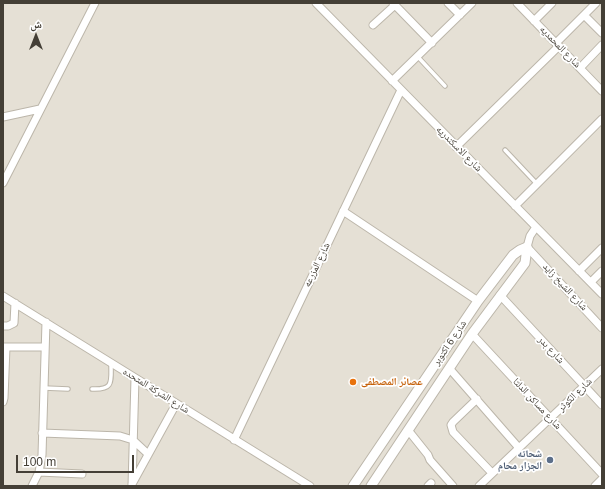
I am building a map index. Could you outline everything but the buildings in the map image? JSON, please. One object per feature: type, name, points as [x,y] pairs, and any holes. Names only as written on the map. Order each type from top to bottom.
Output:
[{"type":"street","name":"شارع الاسكندريه","points":[[316,3],[602,294]]},
{"type":"street","points":[[373,25],[395,6],[404,3]]},
{"type":"street","points":[[448,3],[460,15]]},
{"type":"street","points":[[392,81],[472,3]]},
{"type":"street","name":"شارع المحمديه","points":[[517,3],[602,91]]},
{"type":"street","points":[[534,21],[552,3]]},
{"type":"street","points":[[456,147],[596,3]]},
{"type":"street","points":[[3,183],[94,4]]},
{"type":"street","points":[[395,6],[432,43]]},
{"type":"street","points":[[584,15],[602,33]]},
{"type":"street","points":[[580,68],[602,46]]},
{"type":"street","name":"شارع المزرعه","points":[[234,440],[401,90]]},
{"type":"street","points":[[3,117],[40,109]]},
{"type":"street","points":[[515,206],[602,119]]},
{"type":"street","points":[[343,211],[478,301]]},
{"type":"street","name":"شارع 6 اكتوبر","points":[[371,486],[472,334],[525,263],[530,236],[536,227]]},
{"type":"street","name":"شارع 6 اكتوبر","points":[[353,486],[478,301],[513,255],[528,246]]},
{"type":"street","name":"شارع الشيخ زايد","points":[[528,246],[602,328]]},
{"type":"street","points":[[579,271],[602,248]]},
{"type":"street","points":[[591,282],[602,271]]},
{"type":"street","name":"شارع بدر","points":[[500,295],[602,405]]},
{"type":"street","name":"شارع الشركة المتحده","points":[[3,296],[310,486]]},
{"type":"street","points":[[3,326],[14,323],[15,303]]},
{"type":"street","points":[[32,486],[39,472],[42,455],[46,322]]},
{"type":"street","name":"شارع مساكن الدلتا","points":[[472,334],[602,474]]},
{"type":"street","points":[[3,402],[5,347],[45,348]]},
{"type":"street","points":[[449,368],[519,448]]},
{"type":"street","name":"شارع الكوثر","points":[[479,486],[602,369]]},
{"type":"street","points":[[132,486],[135,378]]},
{"type":"street","points":[[477,399],[453,422],[451,429],[492,474]]},
{"type":"street","points":[[132,486],[176,404]]},
{"type":"street","points":[[408,430],[428,455],[430,460],[454,486]]},
{"type":"street","points":[[42,434],[120,436],[133,440],[148,454]]},
{"type":"street","points":[[39,472],[82,474]]},
{"type":"street","points":[[595,486],[602,479]]},
{"type":"lane","points":[[418,56],[446,86]]},
{"type":"lane","points":[[505,150],[537,184]]},
{"type":"lane","points":[[92,389],[104,389],[110,384],[111,363]]},
{"type":"lane","points":[[44,388],[68,388]]},
{"type":"shaded area","points":[[3,3],[602,3],[602,486],[3,486]]},
{"type":"place","name":"عصائر المصطفى","points":[[353,382]]},
{"type":"place","name":"شحاته الجزار محام","points":[[550,460]]}]
